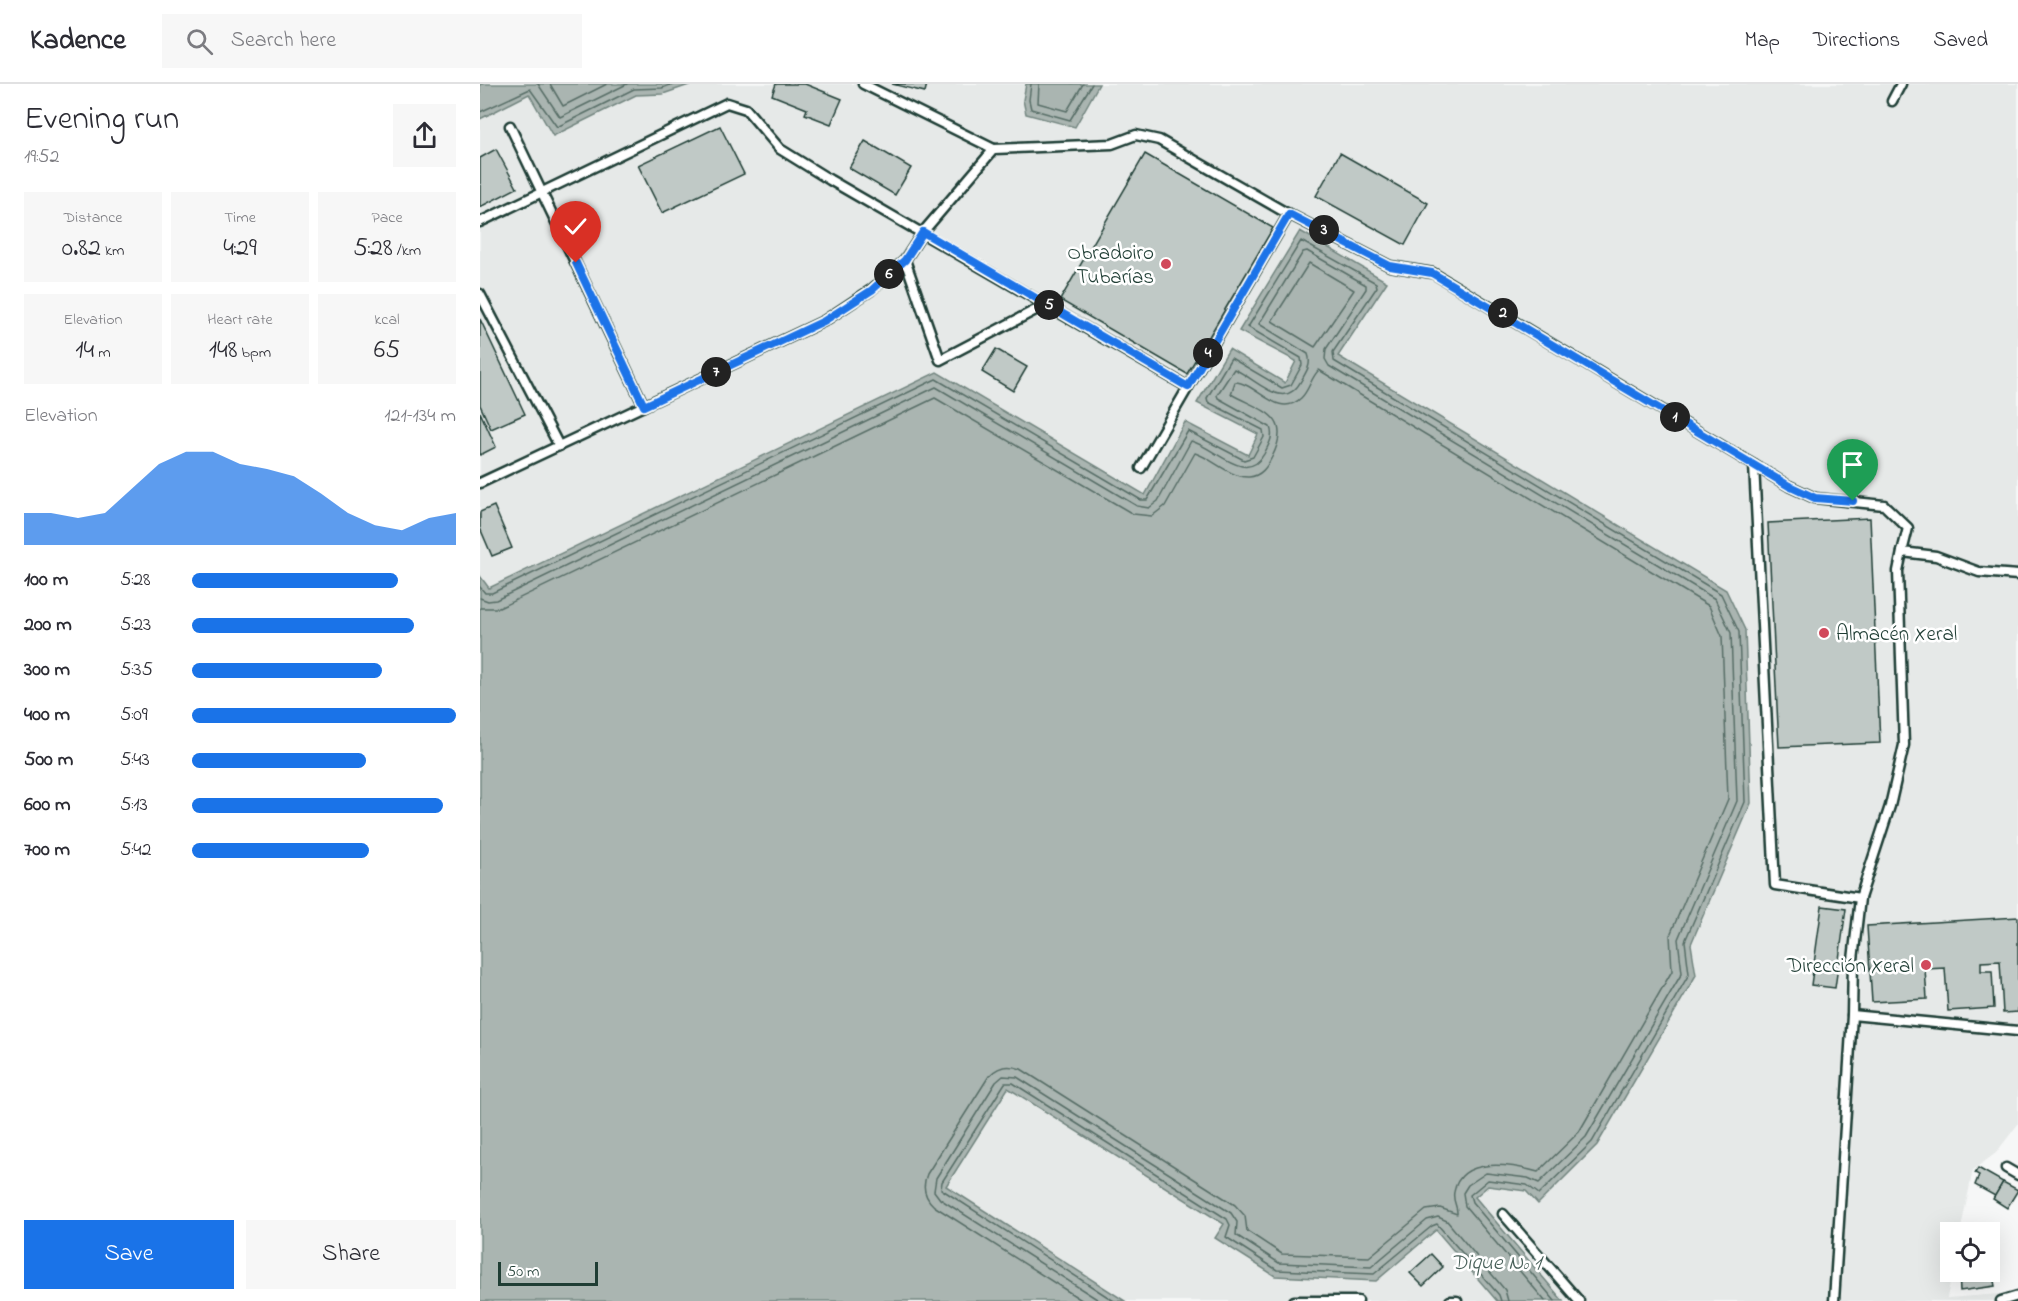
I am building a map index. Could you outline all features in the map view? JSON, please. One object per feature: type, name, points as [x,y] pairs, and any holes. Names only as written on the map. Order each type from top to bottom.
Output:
[{"type":"lane","points":[[863,84],[994,149],[1112,144],[1136,135],[1159,140],[1289,214],[1390,266],[1432,273],[1754,465],[1815,498],[1884,505],[1908,528],[1898,571],[1904,745],[1890,806],[1860,898],[1853,960],[1852,1015],[1834,1301]]},
{"type":"lane","points":[[1892,101],[1901,84]]},
{"type":"lane","points":[[480,222],[727,103],[746,109],[780,149],[1188,387]]},
{"type":"lane","points":[[510,126],[644,406]]},
{"type":"lane","points":[[480,483],[824,321],[872,290],[905,260],[923,232],[994,149]]},
{"type":"lane","points":[[1141,468],[1289,214]]},
{"type":"lane","points":[[905,260],[940,360],[1047,304]]},
{"type":"lane","points":[[480,294],[559,446]]},
{"type":"lane","points":[[1754,465],[1775,885],[1860,898]]},
{"type":"lane","points":[[1902,552],[1936,556],[1979,572],[2018,575]]},
{"type":"lane","points":[[1852,1015],[2018,1031]]},
{"type":"lane","points":[[2006,1168],[2018,1175]]},
{"type":"lane","points":[[1503,1214],[1579,1301]]},
{"type":"lane","points":[[2001,1301],[2018,1296]]},
{"type":"lane","points":[[1294,1301],[1358,1301]]},
{"type":"lane","points":[[1450,1301],[1457,1301]]},
{"type":"shaded area","points":[[692,84],[1026,84],[1023,100],[1026,114],[1099,84],[2018,84],[2018,1124],[1996,1153],[1973,1170],[1962,1222],[1940,1222],[1940,1282],[1950,1282],[1947,1298],[2000,1294],[1999,1301],[1125,1301],[946,1186],[1008,1088],[1225,1224],[1216,1238],[1691,944],[1745,630],[1726,590],[1337,356],[1387,282],[1300,231],[1239,330],[1297,361],[1285,383],[1228,349],[1197,402],[1259,434],[1248,455],[1185,422],[1145,495],[937,372],[486,590],[480,579],[480,119],[529,94],[636,94]]},
{"type":"water","points":[[480,84],[692,84],[663,94],[636,95],[553,136],[529,94],[480,119]]},
{"type":"water","points":[[1026,84],[1099,84],[1075,127],[1026,114],[1023,100]]},
{"type":"water","name":"Dique Nº 1","points":[[1300,231],[1387,282],[1338,356],[1726,590],[1745,630],[1751,803],[1691,944],[1696,975],[1597,1145],[1538,1204],[1526,1191],[1488,1186],[1475,1197],[1563,1301],[1497,1301],[1436,1230],[1376,1281],[1275,1276],[1215,1238],[1224,1224],[1008,1088],[946,1186],[1125,1301],[480,1301],[480,576],[489,588],[937,372],[1145,495],[1185,422],[1248,455],[1258,434],[1197,403],[1229,349],[1285,383],[1296,361],[1239,331]]},
{"type":"building","points":[[776,84],[805,84],[842,99],[831,124],[805,114],[807,109],[772,95]]},
{"type":"building","points":[[892,84],[927,84],[925,92]]},
{"type":"building","points":[[720,126],[744,174],[662,213],[638,165]]},
{"type":"building","points":[[865,141],[911,168],[895,195],[849,168]]},
{"type":"building","points":[[496,149],[517,188],[480,207],[480,158]]},
{"type":"building","points":[[1340,153],[1428,203],[1405,245],[1316,196]]},
{"type":"building","name":"Obradoiro Tubarías","points":[[1145,154],[1273,228],[1187,374],[1060,300]]},
{"type":"building","points":[[480,319],[525,414],[491,429],[480,405]]},
{"type":"building","points":[[996,349],[1027,367],[1013,391],[982,372]]},
{"type":"building","points":[[480,412],[496,447],[480,455]]},
{"type":"building","points":[[494,506],[512,548],[492,556],[480,528],[480,512]]},
{"type":"building","name":"Almacén Xeral","points":[[1870,518],[1880,743],[1779,747],[1768,523]]},
{"type":"building","points":[[1822,906],[1846,909],[1835,988],[1811,985]]},
{"type":"building","name":"Dirección Xeral","points":[[2018,917],[2018,1012],[2003,1013],[2000,961],[1981,962],[1981,971],[1992,971],[1994,1008],[1948,1011],[1945,968],[1925,969],[1927,999],[1872,1002],[1867,926]]},
{"type":"building","points":[[1978,1168],[2003,1182],[1995,1196],[1975,1185],[1979,1175],[1975,1173]]},
{"type":"building","points":[[2003,1182],[2018,1190],[2007,1208],[1993,1199]]},
{"type":"building","points":[[1431,1254],[1443,1267],[1423,1286],[1410,1273]]},
{"type":"building","points":[[1960,1282],[1994,1282],[1995,1286],[1960,1291]]},
{"type":"place","name":"Obradoiro Tubarías","points":[[1166,264]]},
{"type":"place","name":"Almacén Xeral","points":[[1824,633]]},
{"type":"place","name":"Dirección Xeral","points":[[1926,965]]},
{"type":"route","points":[[576,263],[644,406],[824,321],[872,290],[905,260],[923,232],[1188,387],[1289,214],[1326,231],[1390,266],[1432,273],[1789,486],[1815,498],[1853,501]]}]
